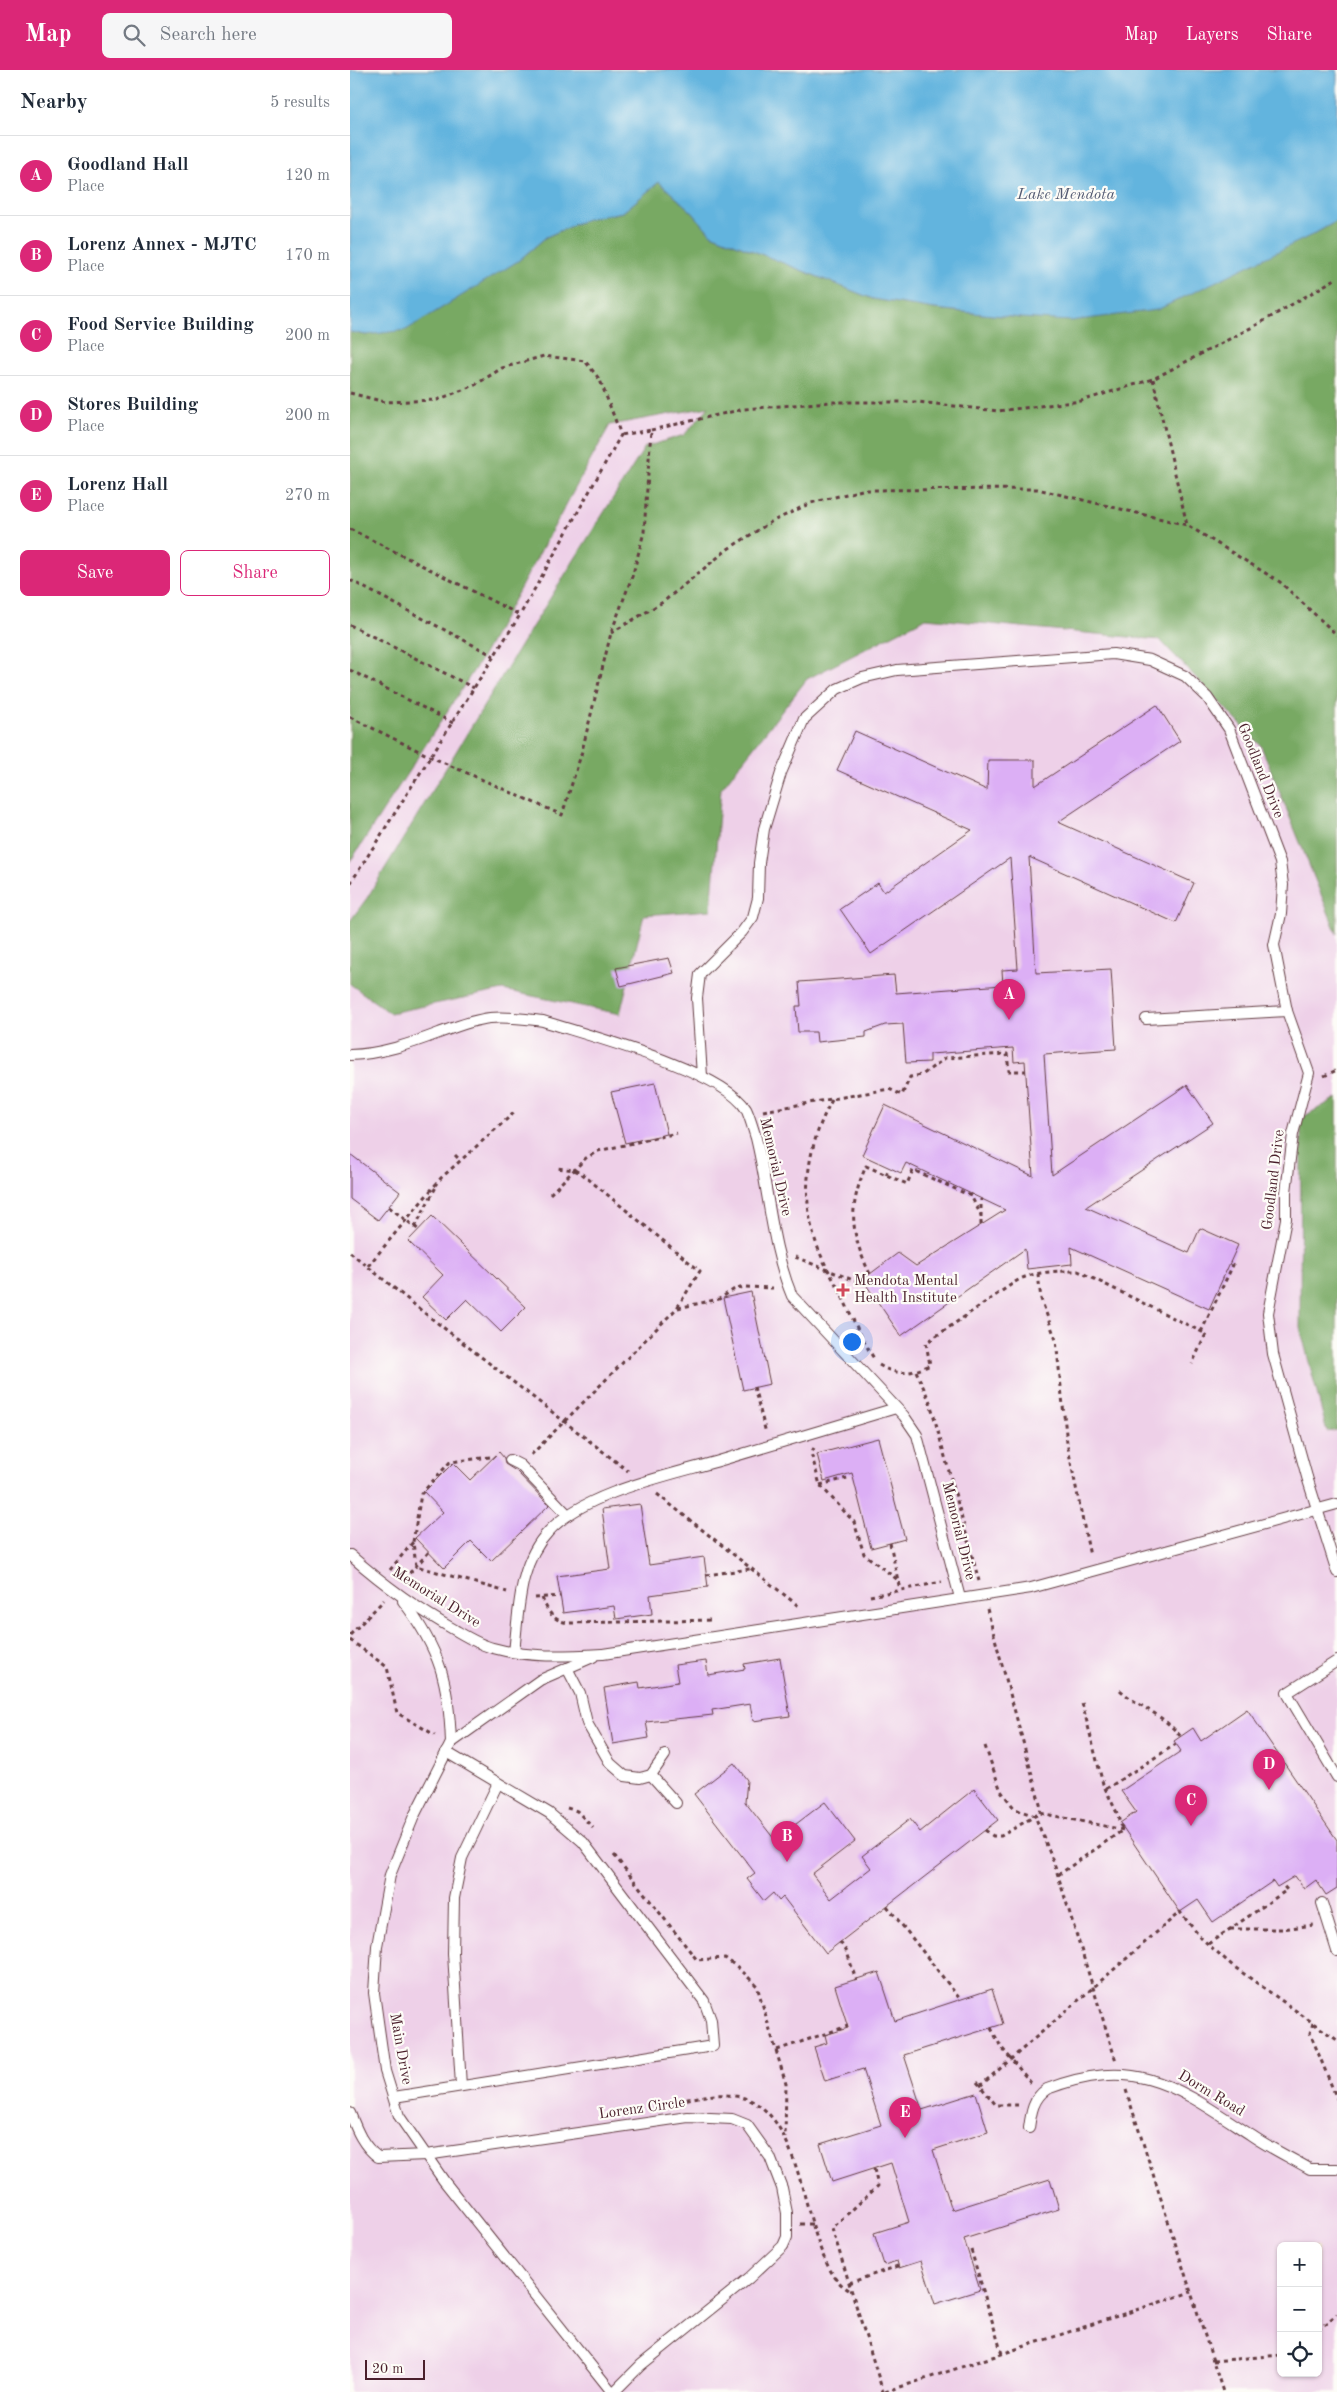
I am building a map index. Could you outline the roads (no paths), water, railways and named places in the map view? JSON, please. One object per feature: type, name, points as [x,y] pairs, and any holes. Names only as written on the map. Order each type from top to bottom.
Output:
[{"type":"lane","name":"Goodland Drive","points":[[702,1076],[697,998],[700,974],[742,932],[753,917],[758,898],[759,863],[764,829],[781,773],[804,719],[837,689],[862,678],[897,670],[1113,654],[1150,660],[1185,676],[1207,697],[1228,729],[1280,862],[1283,885],[1281,914],[1274,945],[1287,1011],[1310,1073],[1293,1134],[1286,1192],[1286,1219],[1268,1313],[1273,1354],[1337,1572]]},
{"type":"lane","points":[[1146,1019],[1287,1011]]},
{"type":"lane","name":"Memorial Drive","points":[[350,1055],[377,1052],[409,1044],[464,1024],[490,1018],[522,1018],[543,1021],[686,1068],[722,1087],[745,1108],[756,1137],[779,1257],[792,1296],[904,1416],[917,1435],[960,1598]]},
{"type":"lane","points":[[514,1652],[523,1579],[533,1554],[548,1532],[568,1514],[586,1504],[643,1483],[896,1408]]},
{"type":"lane","points":[[510,1460],[520,1465],[568,1514]]},
{"type":"lane","name":"Memorial Drive","points":[[350,1555],[380,1582],[437,1620],[471,1639],[492,1648],[533,1656],[602,1654],[1031,1588],[1337,1504]]},
{"type":"lane","name":"Main Drive","points":[[398,1594],[423,1627],[437,1654],[446,1682],[450,1704],[448,1747],[407,1833],[390,1876],[383,1907],[374,1993],[385,2070],[399,2116],[426,2155],[532,2294],[613,2392]]},
{"type":"lane","name":"Main Drive","points":[[448,1747],[540,1680],[602,1654]]},
{"type":"lane","points":[[1337,1661],[1286,1693],[1337,1777]]},
{"type":"lane","points":[[567,1668],[580,1693],[587,1723],[610,1763],[625,1776],[640,1778],[651,1775],[665,1755]]},
{"type":"lane","points":[[394,2097],[713,2046],[711,2020],[704,2001],[583,1842],[549,1813],[498,1783],[448,1747]]},
{"type":"lane","points":[[651,1775],[676,1803]]},
{"type":"lane","points":[[460,2086],[453,1953],[454,1898],[462,1858],[498,1783]]},
{"type":"lane","points":[[1322,1903],[1337,1951]]},
{"type":"lane","name":"Dorm Road","points":[[1029,2128],[1034,2104],[1041,2092],[1062,2083],[1089,2076],[1121,2075],[1171,2086],[1208,2106],[1253,2137],[1310,2169],[1337,2169]]},
{"type":"lane","name":"Lorenz Circle","points":[[350,2113],[359,2135],[368,2150],[378,2157],[426,2155],[688,2117],[732,2119],[747,2125],[759,2139],[770,2157],[782,2188],[787,2213],[787,2237],[783,2246],[749,2278],[641,2365],[613,2392]]},
{"type":"water","name":"Lake Mendota","points":[[350,70],[1337,70],[1337,221],[1157,310],[1071,321],[935,309],[873,299],[711,234],[692,212],[659,182],[623,212],[587,219],[546,237],[518,261],[406,330],[366,335],[350,332]]},
{"type":"place","name":"Goodland Hall","points":[[1009,1020]]},
{"type":"place","name":"Mendota Mental Health Institute","points":[[843,1290]]},
{"type":"place","name":"Stores Building","points":[[1269,1790]]},
{"type":"place","name":"Food Service Building","points":[[1191,1826]]},
{"type":"place","name":"Lorenz Annex - MJTC","points":[[787,1862]]},
{"type":"place","name":"Lorenz Hall","points":[[905,2138]]}]
